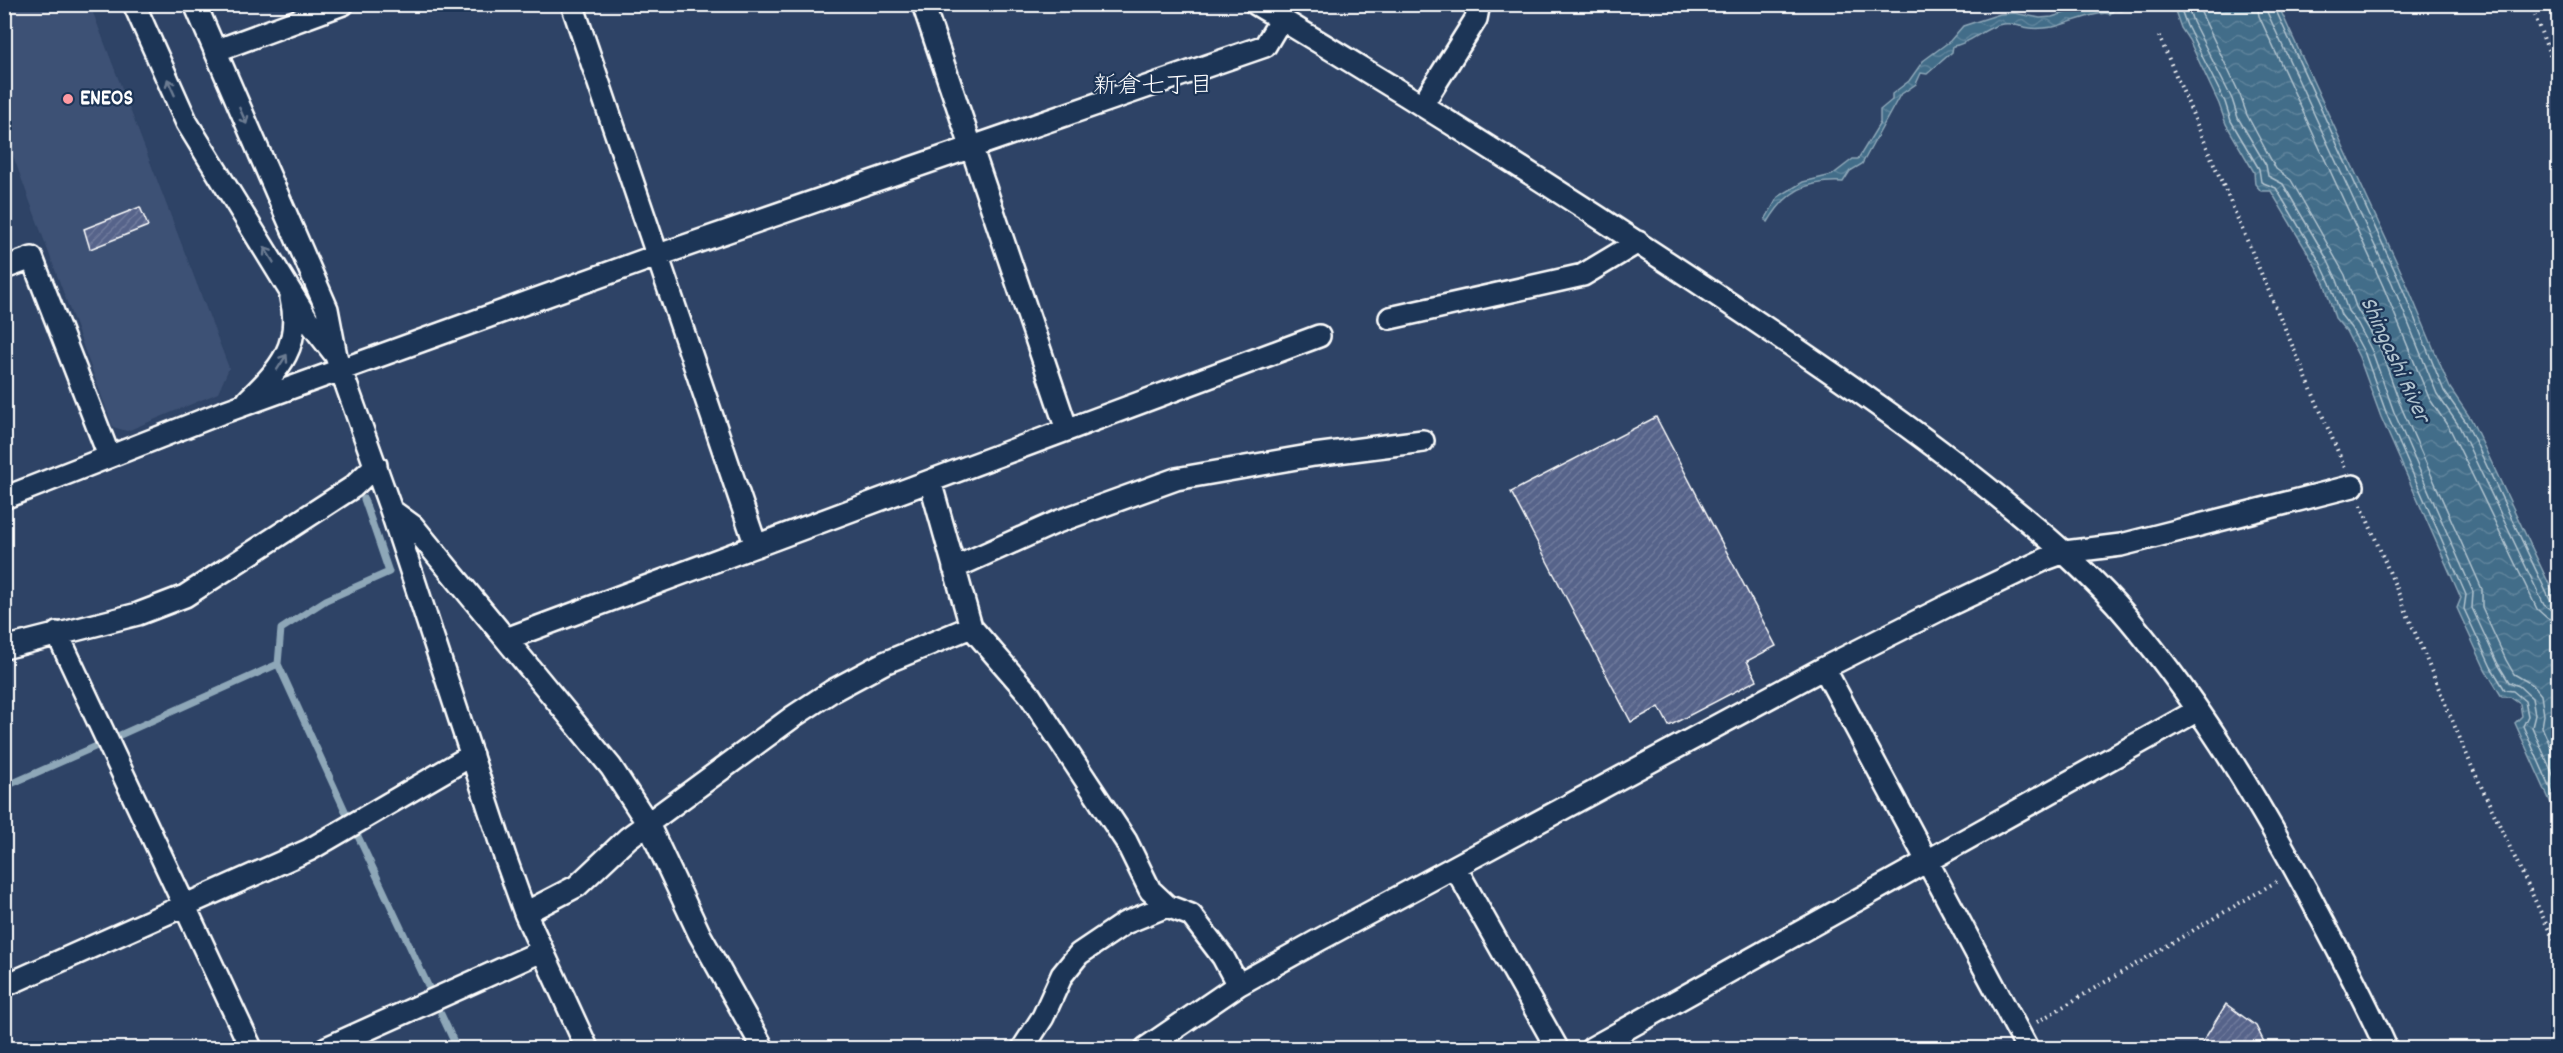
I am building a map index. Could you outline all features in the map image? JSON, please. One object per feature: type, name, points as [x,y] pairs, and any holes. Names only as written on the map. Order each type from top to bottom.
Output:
[{"type":"street","points":[[134,4],[187,123],[308,320],[339,363]]},
{"type":"street","points":[[195,4],[327,309],[339,363],[376,465],[525,913],[587,1048]]},
{"type":"street","points":[[215,51],[343,4]]},
{"type":"street","points":[[572,4],[756,546]]},
{"type":"street","points":[[922,4],[1067,430]]},
{"type":"street","points":[[1256,4],[1422,105],[1638,242],[1885,409],[1964,467],[2065,552],[2116,604],[2198,710],[2238,770],[2364,998],[2385,1048]]},
{"type":"street","points":[[1422,105],[1476,19],[1479,4]]},
{"type":"street","points":[[4,498],[243,405],[339,363],[1265,46],[1281,19]]},
{"type":"street","points":[[1390,318],[1583,274],[1638,242]]},
{"type":"street","points":[[4,268],[32,258],[109,456]]},
{"type":"street","points":[[243,405],[278,369],[292,343],[293,305],[286,282]]},
{"type":"street","points":[[506,639],[1319,336]]},
{"type":"street","points":[[954,568],[1057,522],[1176,479],[1314,455],[1423,441]]},
{"type":"street","points":[[4,648],[138,614],[185,597],[353,487],[376,465]]},
{"type":"street","points":[[930,481],[971,627],[1029,693],[1126,841],[1150,890],[1167,906],[1191,915],[1223,957],[1238,985]]},
{"type":"street","points":[[1146,1048],[1238,985],[1824,668],[2012,574],[2065,552],[2121,545],[2353,486]]},
{"type":"street","points":[[391,510],[414,526],[611,768],[648,824],[700,935],[764,1048]]},
{"type":"street","points":[[525,913],[577,886],[628,838],[794,716],[885,663],[971,627]]},
{"type":"street","points":[[57,633],[182,906],[251,1048]]},
{"type":"street","points":[[1824,668],[2023,1041]]},
{"type":"street","points":[[1592,1048],[2198,710]]},
{"type":"street","points":[[4,986],[309,850],[472,754]]},
{"type":"street","points":[[1455,867],[1557,1048]]},
{"type":"street","points":[[1023,1048],[1043,1017],[1062,975],[1079,954],[1125,923],[1167,906]]},
{"type":"street","points":[[326,1048],[543,951]]},
{"type":"path","points":[[2530,4],[2559,75]]},
{"type":"path","points":[[2023,1041],[2295,870]]},
{"type":"shaded area","name":"ENEOS","points":[[5,5],[90,5],[229,368],[218,393],[127,431],[113,427],[5,134]]},
{"type":"water","points":[[2090,5],[2145,5],[2132,11],[2127,8],[2121,11],[2114,10],[2110,14],[2091,16],[2050,27],[2033,28],[2003,24],[1992,27],[1965,43],[1953,46],[1952,52],[1927,74],[1921,73],[1916,84],[1900,95],[1862,164],[1850,171],[1843,182],[1819,183],[1799,190],[1782,202],[1768,222],[1765,220],[1778,197],[1803,182],[1832,175],[1853,159],[1858,159],[1880,123],[1880,110],[1892,100],[1892,94],[1909,81],[1923,61],[1950,41],[1963,26],[2000,14],[2014,13],[2040,18],[2052,17]]},
{"type":"water","name":"Shingashi River","points":[[2173,5],[2278,5],[2404,278],[2450,388],[2471,419],[2557,601],[2558,819],[2515,723],[2522,716],[2520,704],[2510,697],[2502,697],[2485,669],[2457,608],[2461,598],[2381,417],[2359,357],[2346,331],[2335,318],[2325,285],[2271,191],[2261,191],[2255,184],[2254,172],[2226,124],[2189,40],[2181,28]]},
{"type":"building","points":[[140,207],[148,226],[90,249],[84,229]]},
{"type":"building","points":[[1656,417],[1776,646],[1747,661],[1757,680],[1669,726],[1659,707],[1631,722],[1511,492]]},
{"type":"building","points":[[2226,1004],[2256,1026],[2267,1048],[2199,1048]]},
{"type":"waterway","points":[[347,815],[278,664],[281,629],[326,600],[389,572],[364,499]]},
{"type":"waterway","points":[[120,735],[278,664]]},
{"type":"waterway","points":[[4,787],[99,745]]},
{"type":"waterway","points":[[356,832],[432,994]]},
{"type":"waterway","points":[[441,1014],[457,1048]]},
{"type":"waterway","points":[[307,1048],[324,1041]]},
{"type":"place","name":"ENEOS","points":[[68,99]]},
{"type":"district","name":"新倉七丁目","points":[[1153,87]]}]
